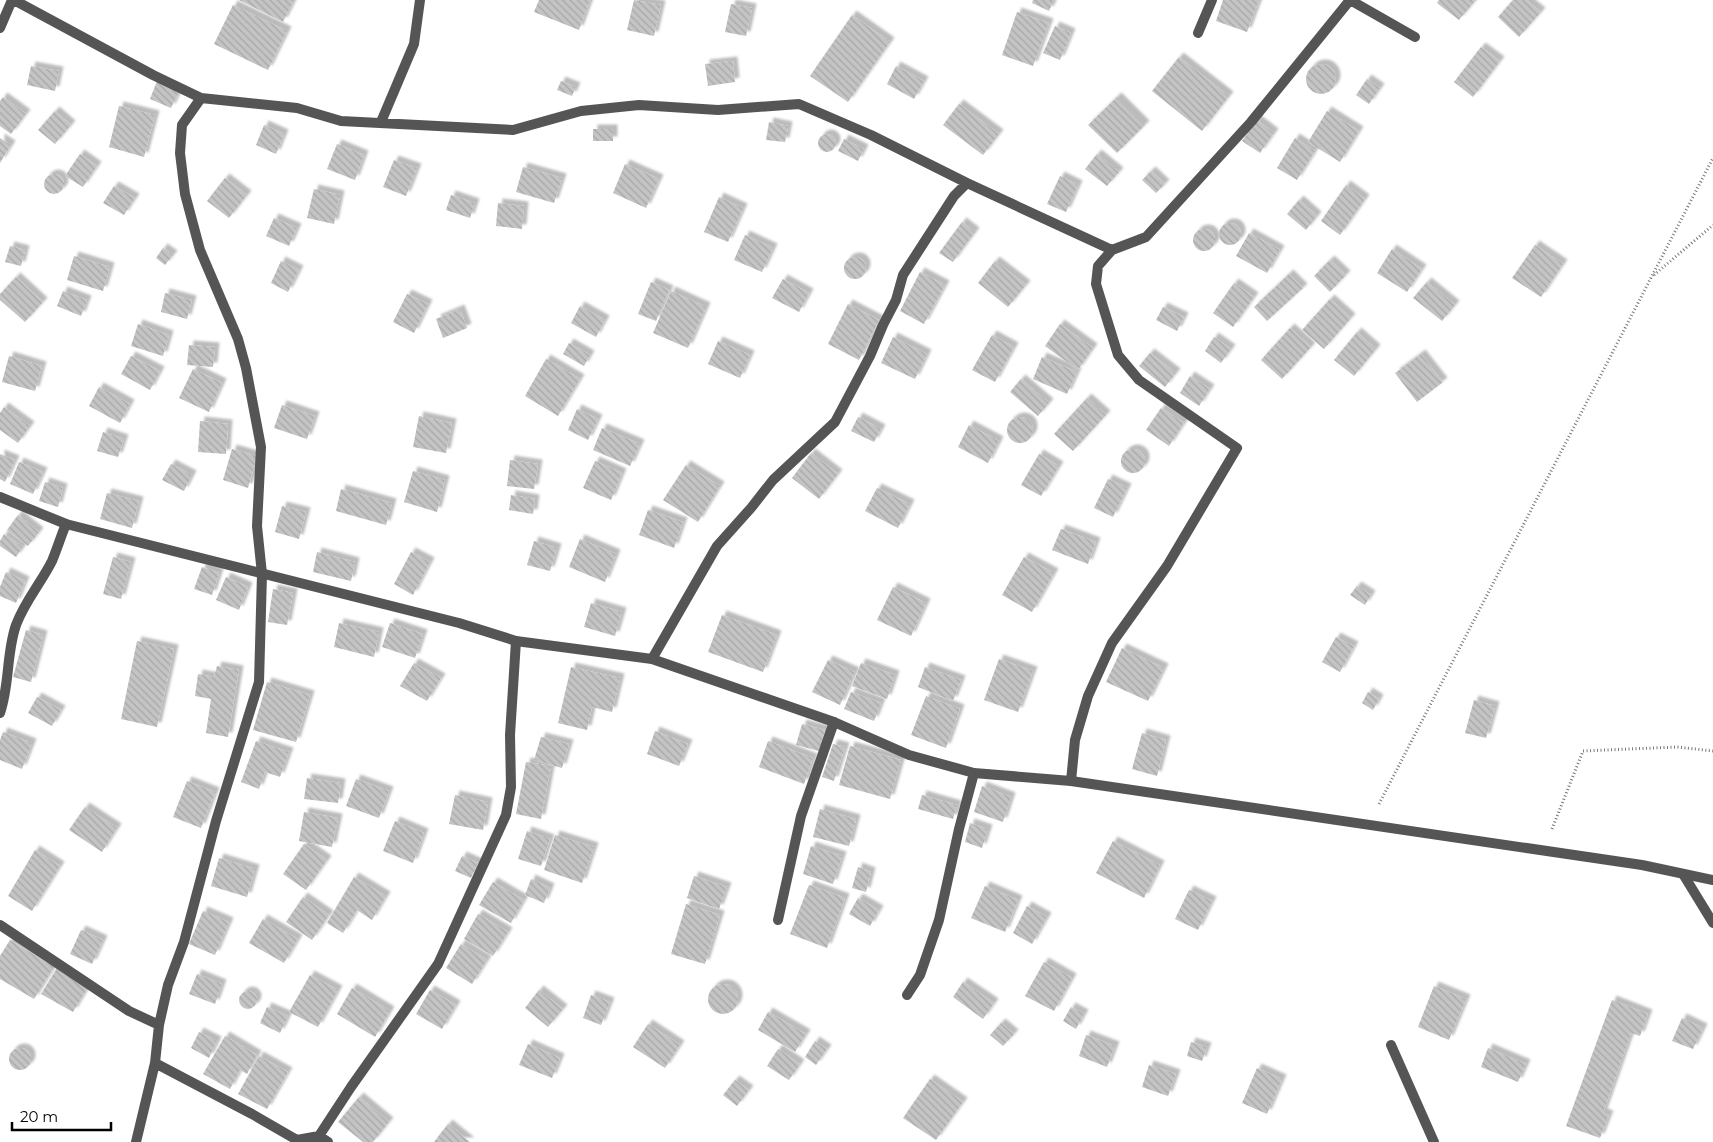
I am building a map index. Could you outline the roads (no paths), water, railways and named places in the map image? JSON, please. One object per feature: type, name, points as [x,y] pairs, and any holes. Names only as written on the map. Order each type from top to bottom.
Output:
[{"type":"street","points":[[0,28],[13,0],[153,75],[201,98],[297,108],[341,120],[513,130],[581,111],[639,105],[718,110],[799,104],[1112,250]]},
{"type":"street","points":[[381,122],[414,44],[420,0]]},
{"type":"street","points":[[1198,34],[1212,0]]},
{"type":"street","points":[[1072,781],[1075,740],[1088,696],[1112,643],[1167,566],[1237,448],[1139,380],[1118,355],[1096,284],[1098,266],[1112,250],[1146,238],[1251,122],[1350,0],[1415,37]]},
{"type":"street","points":[[136,1142],[155,1063],[158,1025],[168,984],[184,942],[216,822],[259,682],[262,574],[257,526],[261,448],[246,368],[238,339],[200,250],[184,185],[180,153],[182,124],[201,98]]},
{"type":"street","points":[[652,659],[717,546],[773,480],[835,422],[870,356],[896,300],[903,275],[954,196],[967,183]]},
{"type":"street","points":[[0,497],[66,524],[459,623],[516,641],[652,659],[834,722],[909,755],[974,773],[1072,781],[1642,865],[1713,880]]},
{"type":"street","points":[[0,713],[5,697],[9,657],[16,626],[28,599],[52,561],[66,524]]},
{"type":"street","points":[[155,1063],[297,1140],[321,1140],[351,1086],[438,964],[506,815],[511,786],[510,735],[516,641]]},
{"type":"street","points":[[778,920],[801,816],[834,722]]},
{"type":"street","points":[[907,995],[920,975],[939,920],[959,829],[974,773]]},
{"type":"street","points":[[1683,874],[1713,922]]},
{"type":"street","points":[[0,925],[129,1011],[158,1025]]},
{"type":"street","points":[[1391,1045],[1434,1142]]}]
